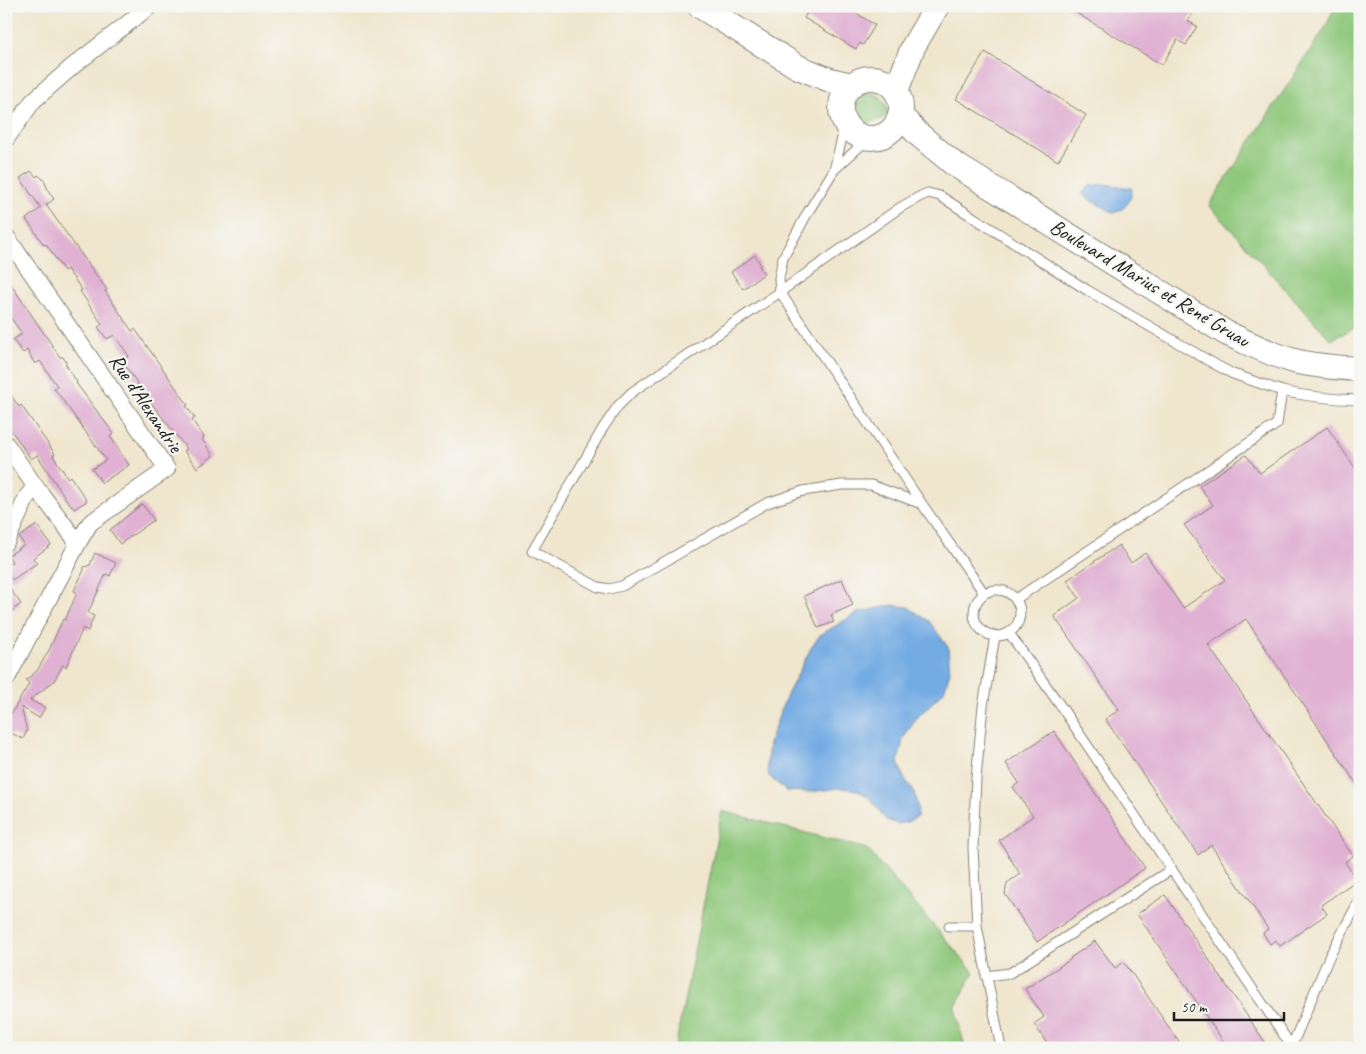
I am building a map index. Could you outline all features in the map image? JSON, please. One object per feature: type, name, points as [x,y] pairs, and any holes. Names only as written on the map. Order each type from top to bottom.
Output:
[{"type":"main road","points":[[700,6],[798,68],[830,80],[851,84]]},
{"type":"main road","points":[[896,91],[913,47],[937,6]]},
{"type":"main road","points":[[876,78],[913,47]]},
{"type":"main road","points":[[798,68],[843,117],[852,132],[860,137],[876,137],[891,131],[897,124],[900,115],[900,98],[896,91],[884,80],[863,78],[851,84],[845,91],[841,99],[843,117]]},
{"type":"main road","name":"Boulevard Marius et René Gruau","points":[[900,115],[918,134],[954,164],[1226,333],[1268,352],[1297,362],[1360,369]]},
{"type":"main road","name":"Boulevard Marius et René Gruau","points":[[876,137],[906,143],[954,164]]},
{"type":"street","points":[[6,139],[33,101],[73,66],[150,6]]},
{"type":"street","name":"Rue d'Alexandrie","points":[[6,236],[167,469],[90,523],[6,680]]},
{"type":"street","points":[[6,444],[78,543]]},
{"type":"street","points":[[6,542],[27,497],[35,486]]},
{"type":"lane","points":[[834,170],[843,117]]},
{"type":"lane","points":[[876,137],[834,170],[783,258],[778,278],[780,292],[984,593]]},
{"type":"lane","points":[[922,504],[871,485],[842,485],[803,491],[767,504],[622,586],[609,589],[598,587],[532,551],[603,428],[618,406],[632,392],[901,208],[928,193],[940,196],[1087,290],[1216,366],[1282,391],[1314,398],[1360,400]]},
{"type":"lane","points":[[1016,599],[1277,424],[1282,391]]},
{"type":"lane","points":[[997,589],[1005,590],[1016,599],[1020,606],[1019,621],[1009,633],[995,636],[989,635],[978,627],[975,621],[975,605],[984,593],[997,589]]},
{"type":"lane","points":[[1009,633],[1172,869],[1291,1047]]},
{"type":"lane","points":[[995,636],[984,706],[976,778],[973,848],[977,926],[1001,1048]]},
{"type":"lane","points":[[986,976],[1010,973],[1172,869]]},
{"type":"lane","points":[[1291,1047],[1329,957],[1360,899]]},
{"type":"lane","points":[[949,926],[977,926]]},
{"type":"green space","points":[[1335,6],[1360,6],[1360,325],[1331,340],[1209,205],[1327,25]]},
{"type":"green space","points":[[868,93],[877,95],[884,100],[887,107],[887,117],[859,126],[852,116],[852,106],[857,98]]},
{"type":"green space","points":[[722,811],[867,849],[974,972],[955,1008],[965,1048],[675,1048]]},
{"type":"water","points":[[1104,184],[1132,188],[1131,197],[1122,209],[1114,213],[1082,193],[1090,186]]},
{"type":"water","points":[[892,605],[908,607],[929,621],[948,647],[950,672],[944,691],[916,719],[903,739],[898,762],[903,776],[914,792],[918,809],[917,817],[898,824],[886,820],[870,798],[858,790],[840,788],[810,792],[786,791],[769,776],[767,764],[769,743],[785,699],[811,648],[820,635],[857,613]]},
{"type":"building","points":[[811,6],[845,6],[875,25],[863,45],[860,43],[856,49],[804,18]]},
{"type":"building","points":[[1065,6],[1197,6],[1188,21],[1197,26],[1186,45],[1177,40],[1162,65]]},
{"type":"building","points":[[985,52],[1086,115],[1058,161],[956,99]]},
{"type":"building","points":[[31,171],[36,177],[38,175],[44,180],[54,199],[46,205],[107,290],[105,291],[132,331],[135,329],[188,405],[186,406],[195,418],[192,420],[204,437],[202,439],[213,456],[197,468],[184,451],[187,449],[151,403],[122,361],[129,356],[114,335],[107,339],[98,327],[102,324],[80,291],[82,290],[67,269],[64,271],[26,219],[41,208],[20,178]]},
{"type":"building","points":[[755,255],[764,274],[743,289],[731,272]]},
{"type":"building","points":[[6,277],[60,357],[63,357],[76,383],[114,434],[110,436],[129,465],[102,483],[92,469],[106,460],[54,388],[57,386],[40,361],[35,364],[27,350],[23,353],[13,340],[22,334],[6,311]]},
{"type":"building","points":[[6,388],[19,407],[21,405],[55,454],[53,456],[68,478],[70,476],[87,501],[74,509],[37,455],[31,459],[6,423]]},
{"type":"building","points":[[1327,427],[1360,475],[1360,789],[1246,619],[1208,645],[1353,856],[1345,862],[1357,880],[1321,905],[1327,914],[1280,946],[1275,940],[1270,944],[1263,933],[1268,929],[1211,845],[1198,855],[1105,719],[1119,710],[1054,616],[1079,598],[1067,580],[1119,545],[1131,563],[1145,553],[1183,608],[1225,580],[1184,525],[1213,505],[1199,486],[1246,455],[1260,473]]},
{"type":"building","points":[[142,504],[154,520],[120,544],[110,530]]},
{"type":"building","points":[[37,525],[51,545],[33,558],[37,563],[12,580],[6,571],[6,566],[12,562],[8,556],[24,545],[19,537]]},
{"type":"building","points":[[95,553],[116,563],[110,576],[106,574],[88,613],[94,616],[88,631],[83,628],[66,667],[63,665],[54,681],[30,700],[45,708],[39,718],[21,707],[27,731],[23,739],[13,734],[6,736],[6,722],[29,684],[26,680],[37,671],[49,650],[77,593],[74,591],[84,567],[90,565]]},
{"type":"building","points":[[842,579],[853,605],[831,615],[834,622],[818,628],[804,596]]},
{"type":"building","points":[[6,583],[21,604],[6,615]]},
{"type":"building","points":[[1054,731],[1145,868],[1037,942],[1005,894],[1007,883],[1020,874],[999,840],[1033,816],[1013,787],[1019,783],[1006,763]]},
{"type":"building","points":[[1165,895],[1269,1048],[1228,1048],[1219,1035],[1137,914]]},
{"type":"building","points":[[1095,941],[1115,968],[1124,962],[1183,1048],[1050,1048],[1034,1024],[1044,1017],[1025,989]]}]
